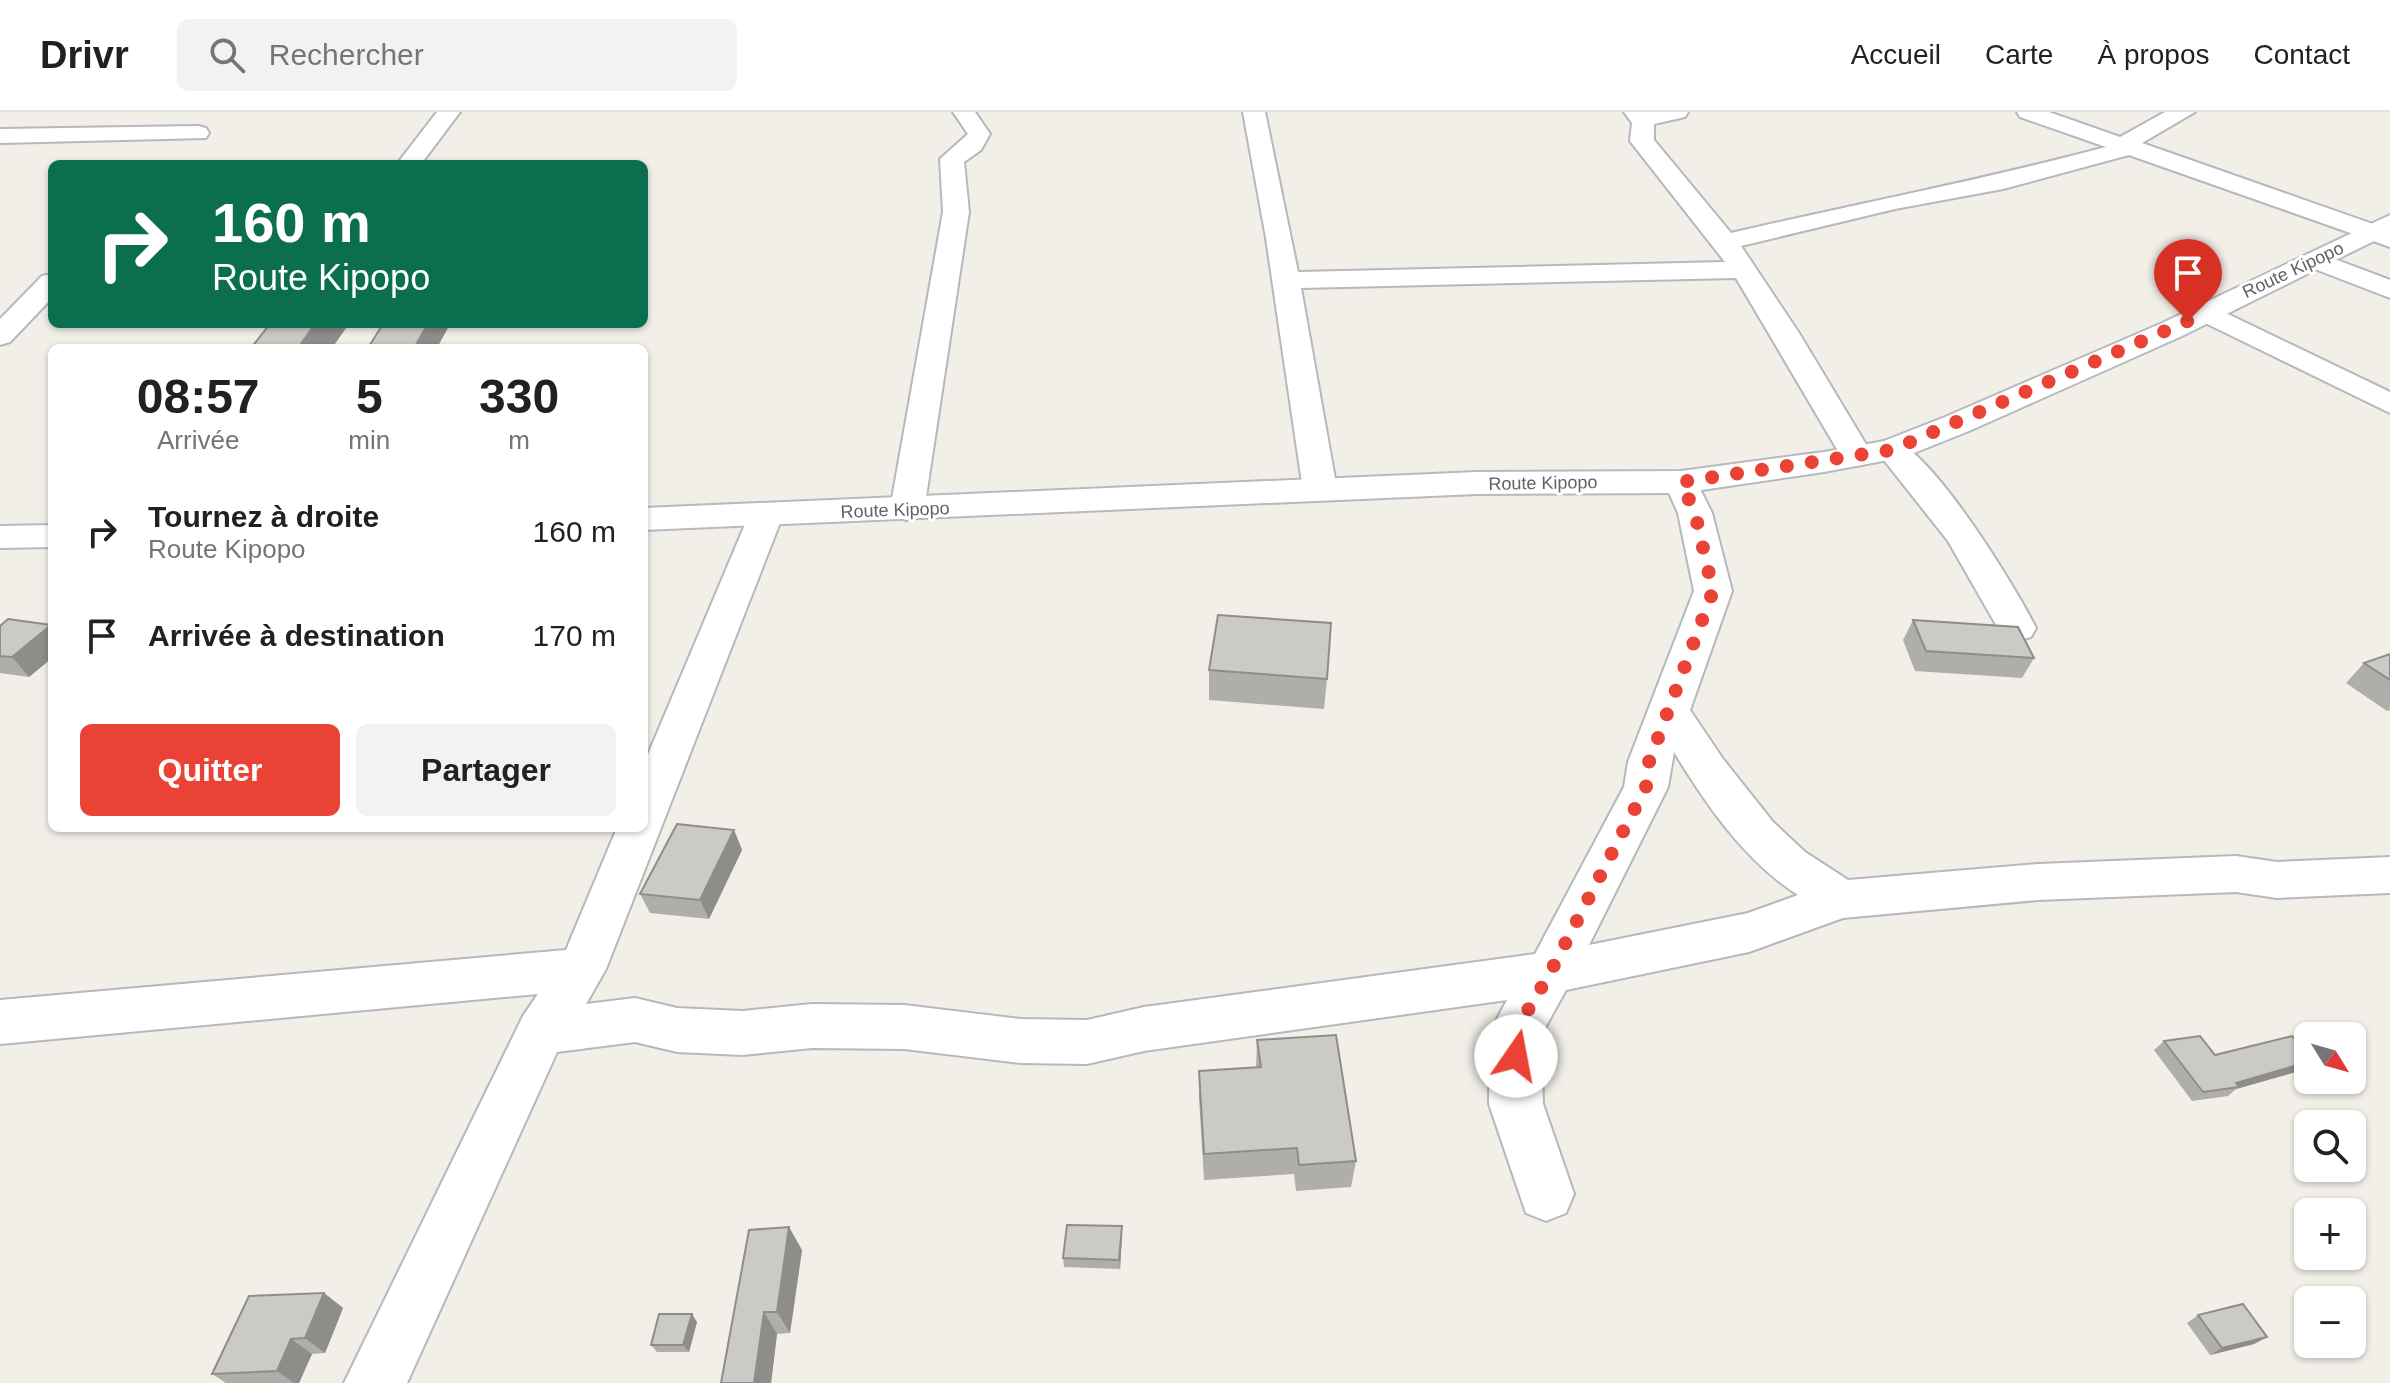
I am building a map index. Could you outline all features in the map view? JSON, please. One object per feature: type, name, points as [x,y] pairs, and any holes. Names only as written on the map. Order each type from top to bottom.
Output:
[{"type":"main road","name":"Route Kipopo","points":[[648,519],[1477,483],[1681,482],[1857,456],[1892,450],[2009,401],[2316,260],[2384,232]]},
{"type":"main road","points":[[0,537],[48,536]]},
{"type":"street","points":[[412,160],[449,112]]},
{"type":"street","points":[[907,510],[956,212],[952,159],[973,145],[979,134],[964,112]]},
{"type":"street","points":[[1254,112],[1320,490]]},
{"type":"street","points":[[1677,112],[1638,116],[1642,141],[1726,242],[1741,270],[1818,385],[1857,456]]},
{"type":"street","points":[[2028,112],[2384,232]]},
{"type":"street","points":[[1726,242],[1895,202],[2003,182],[2129,146],[2155,124],[2184,112]]},
{"type":"street","points":[[0,136],[206,125],[173,160]]},
{"type":"street","points":[[2316,260],[2390,290]]},
{"type":"street","points":[[1285,280],[1741,270]]},
{"type":"street","points":[[0,336],[48,286]]},
{"type":"street","points":[[2205,312],[2390,404]]},
{"type":"street","points":[[1892,450],[1922,481],[2005,601],[2017,628]]},
{"type":"street","points":[[1546,1194],[1516,1104],[1515,1032],[1550,973],[1646,787],[1649,762],[1713,591],[1695,513],[1681,482]]},
{"type":"street","points":[[648,806],[766,515]]},
{"type":"street","points":[[1670,710],[1686,740],[1762,839],[1788,864],[1841,899]]},
{"type":"street","points":[[375,1383],[541,1032],[582,969],[637,832]]},
{"type":"street","points":[[541,1032],[635,1020],[677,1030],[743,1033],[812,1026],[904,1027],[1021,1041],[1087,1042],[1144,1029],[1550,973],[1749,932],[1841,899],[2038,882],[2236,874],[2277,880],[2390,875]]},
{"type":"street","points":[[0,1022],[582,969]]},
{"type":"building","points":[[267,328],[312,328],[301,344],[254,344]]},
{"type":"building","points":[[380,328],[426,328],[416,344],[370,344]]},
{"type":"building","points":[[1218,615],[1331,623],[1327,679],[1209,670]]},
{"type":"building","points":[[8,619],[48,625],[48,627],[12,657],[0,656],[0,626]]},
{"type":"building","points":[[1913,620],[2018,627],[2034,658],[1926,651]]},
{"type":"building","points":[[2390,654],[2390,680],[2364,663]]},
{"type":"building","points":[[677,824],[734,830],[700,900],[640,894]]},
{"type":"building","points":[[1336,1035],[1356,1161],[1299,1165],[1297,1148],[1204,1154],[1199,1071],[1261,1067],[1257,1040]]},
{"type":"building","points":[[2200,1036],[2215,1055],[2292,1036],[2294,1066],[2236,1083],[2239,1087],[2203,1092],[2164,1041]]},
{"type":"building","points":[[1067,1225],[1122,1226],[1119,1260],[1063,1258]]},
{"type":"building","points":[[789,1227],[777,1312],[764,1312],[754,1383],[721,1383],[749,1230]]},
{"type":"building","points":[[324,1293],[305,1338],[291,1339],[277,1371],[212,1374],[249,1296]]},
{"type":"building","points":[[2243,1304],[2267,1337],[2222,1348],[2198,1315]]},
{"type":"building","points":[[659,1314],[692,1314],[683,1345],[651,1345]]},
{"type":"route","points":[[1516,1056],[1515,1032],[1550,973],[1646,787],[1649,762],[1686,660],[1709,609],[1713,591],[1704,547],[1695,513],[1681,482],[1892,450],[2188,321]]}]
